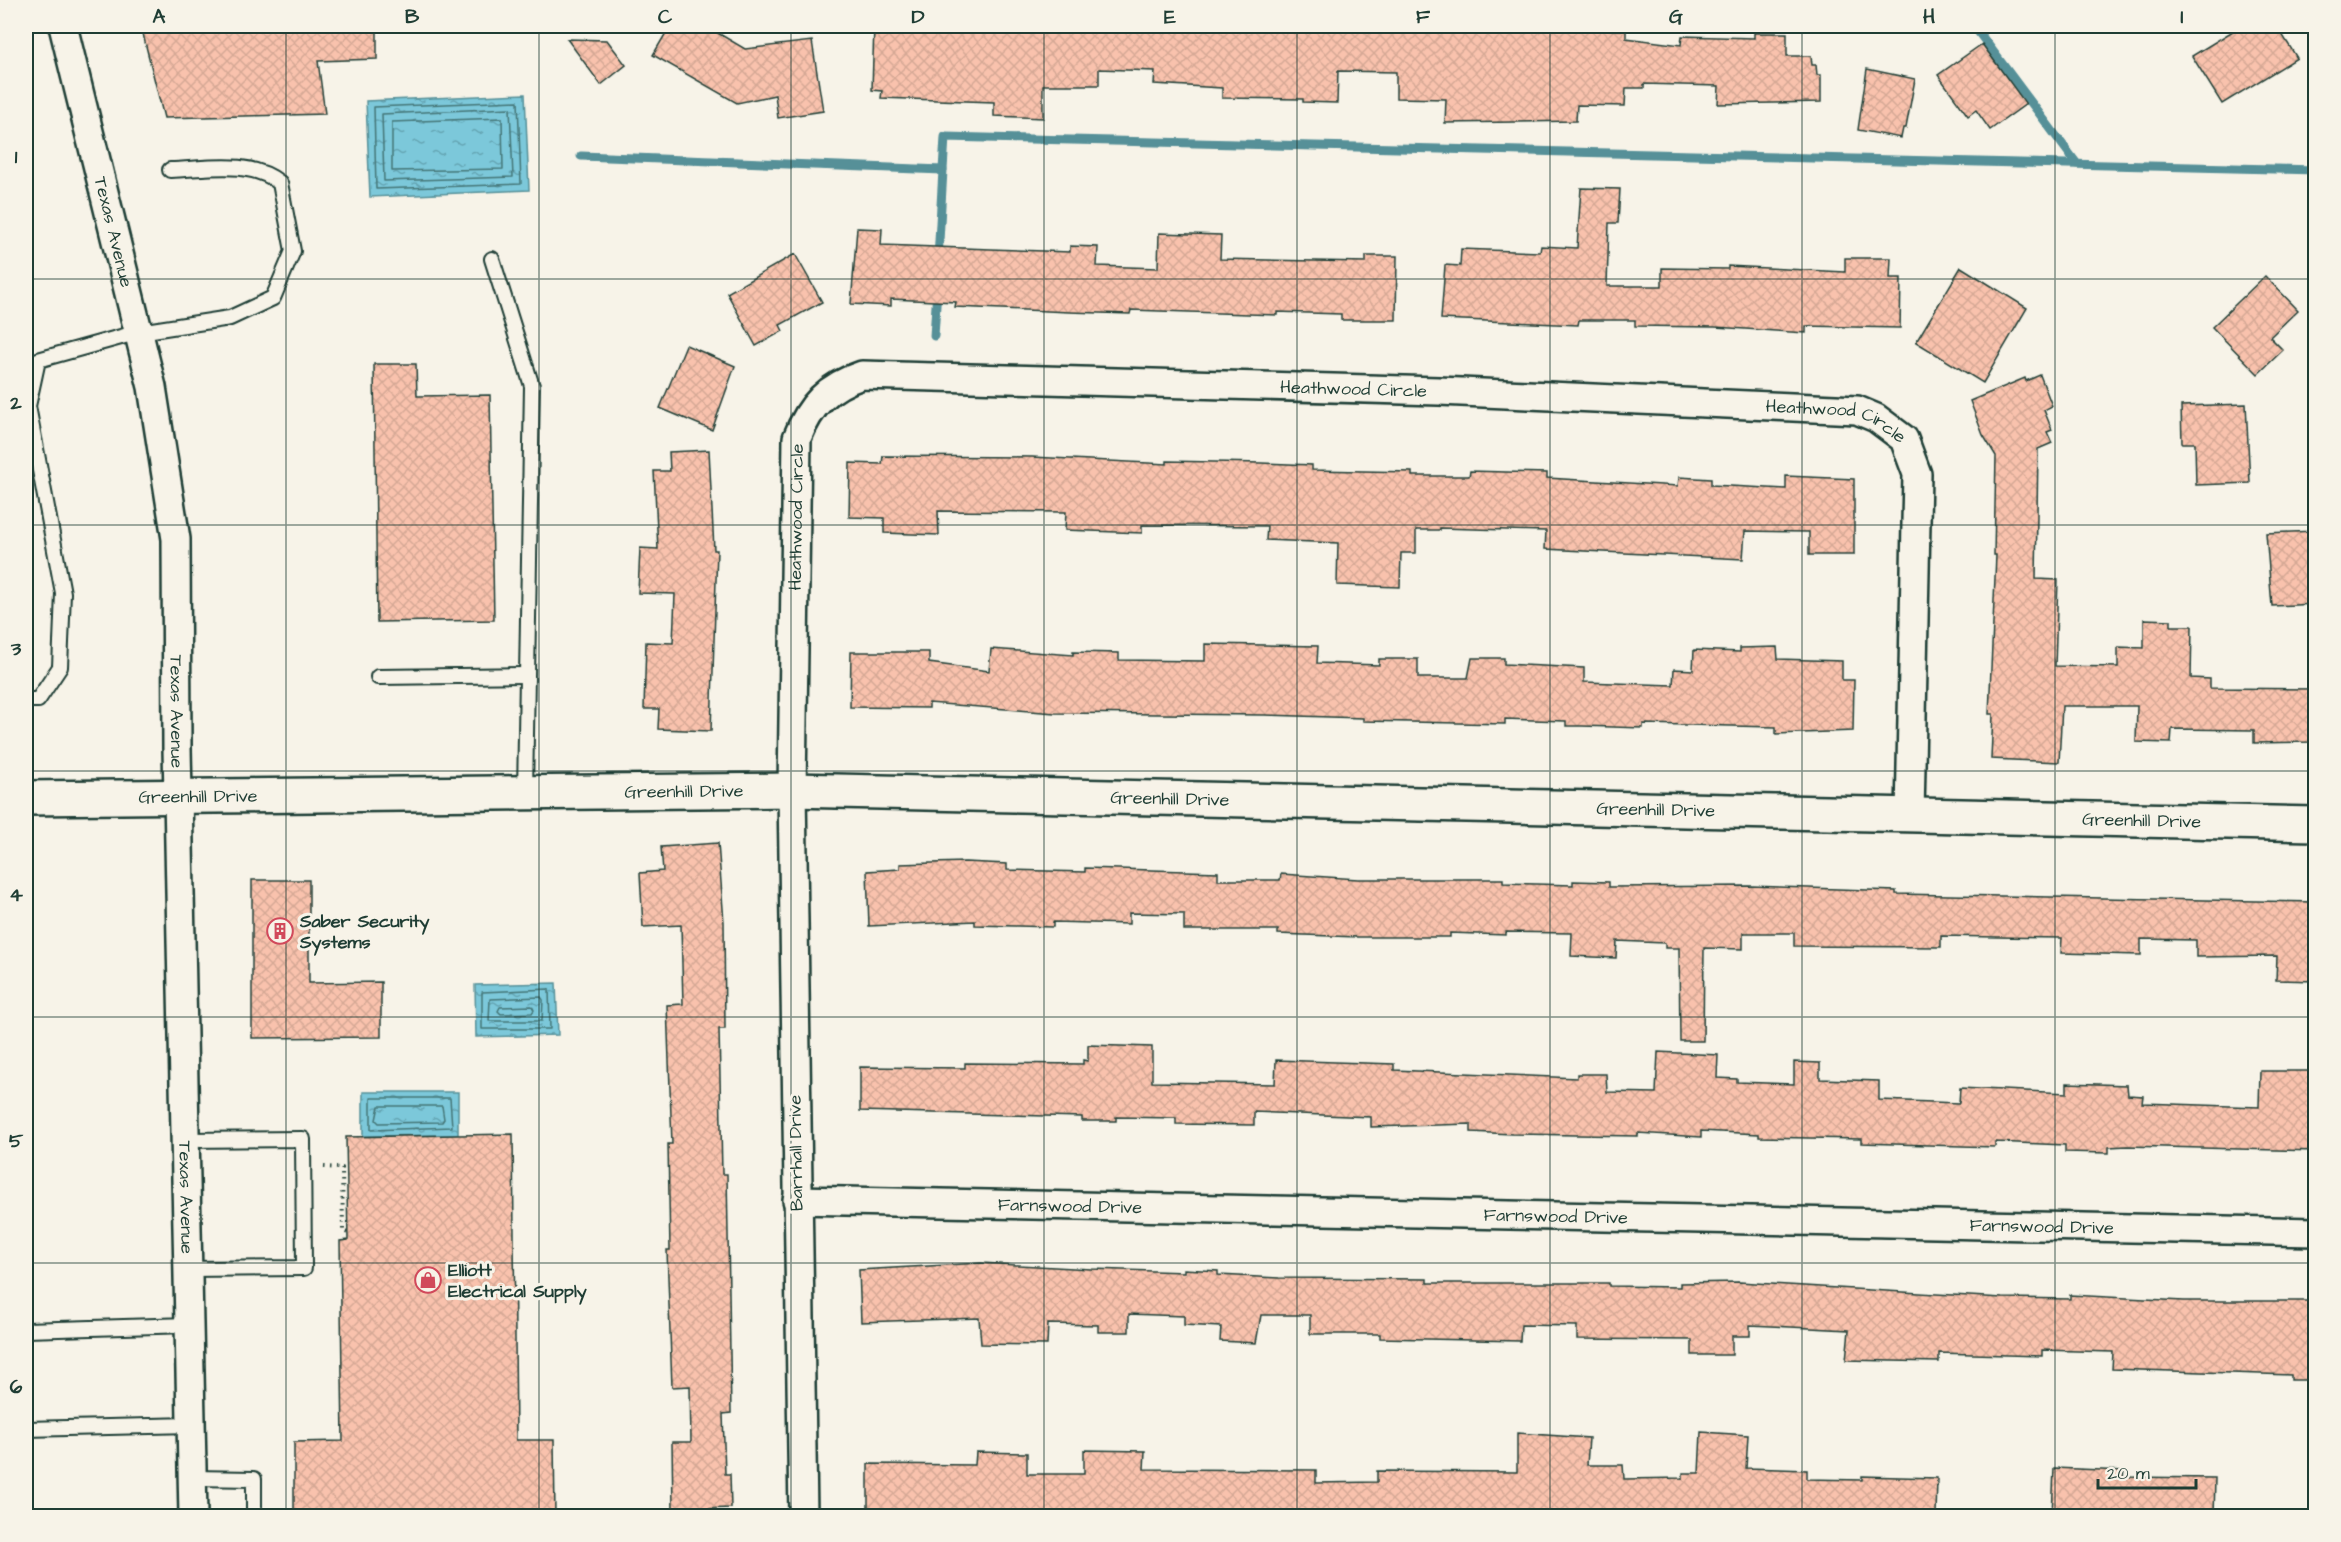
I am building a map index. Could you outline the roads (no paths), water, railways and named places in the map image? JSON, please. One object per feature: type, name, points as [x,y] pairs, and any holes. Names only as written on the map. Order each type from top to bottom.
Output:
[{"type":"street","name":"Texas Avenue","points":[[63,26],[152,387],[176,539],[177,748],[180,796],[193,1516]]},
{"type":"street","name":"Heathwood Circle","points":[[792,790],[797,438],[807,414],[823,394],[844,381],[862,375],[1439,391],[1857,410],[1876,418],[1904,439],[1917,474],[1910,815]]},
{"type":"street","name":"Greenhill Drive","points":[[26,798],[525,795],[792,790],[2316,824]]},
{"type":"street","name":"Barrhall Drive","points":[[792,790],[802,1516]]},
{"type":"street","name":"Farnswood Drive","points":[[797,1200],[2316,1232]]},
{"type":"lane","points":[[26,700],[38,700],[60,667],[63,593],[28,406],[38,360],[139,332],[230,318],[273,298],[293,251],[280,183],[269,174],[254,168],[170,170]]},
{"type":"lane","points":[[492,259],[532,386],[525,795]]},
{"type":"lane","points":[[378,677],[527,675]]},
{"type":"lane","points":[[186,1140],[303,1138],[304,1268],[188,1269]]},
{"type":"lane","points":[[26,1330],[189,1325]]},
{"type":"lane","points":[[26,1429],[191,1425]]},
{"type":"lane","points":[[192,1478],[254,1479],[254,1516]]},
{"type":"water","points":[[525,94],[529,190],[370,197],[366,101]]},
{"type":"water","points":[[556,983],[558,1035],[476,1037],[475,985]]},
{"type":"water","points":[[363,1092],[458,1092],[458,1135],[363,1136]]},
{"type":"waterway","points":[[1974,26],[2077,164]]},
{"type":"waterway","points":[[581,156],[943,170],[945,137],[2316,170]]},
{"type":"waterway","points":[[938,259],[943,170]]},
{"type":"waterway","points":[[934,336],[937,290]]},
{"type":"place","name":"Saber Security Systems","points":[[280,931]]},
{"type":"place","name":"Elliott Electrical Supply","points":[[428,1280]]}]
